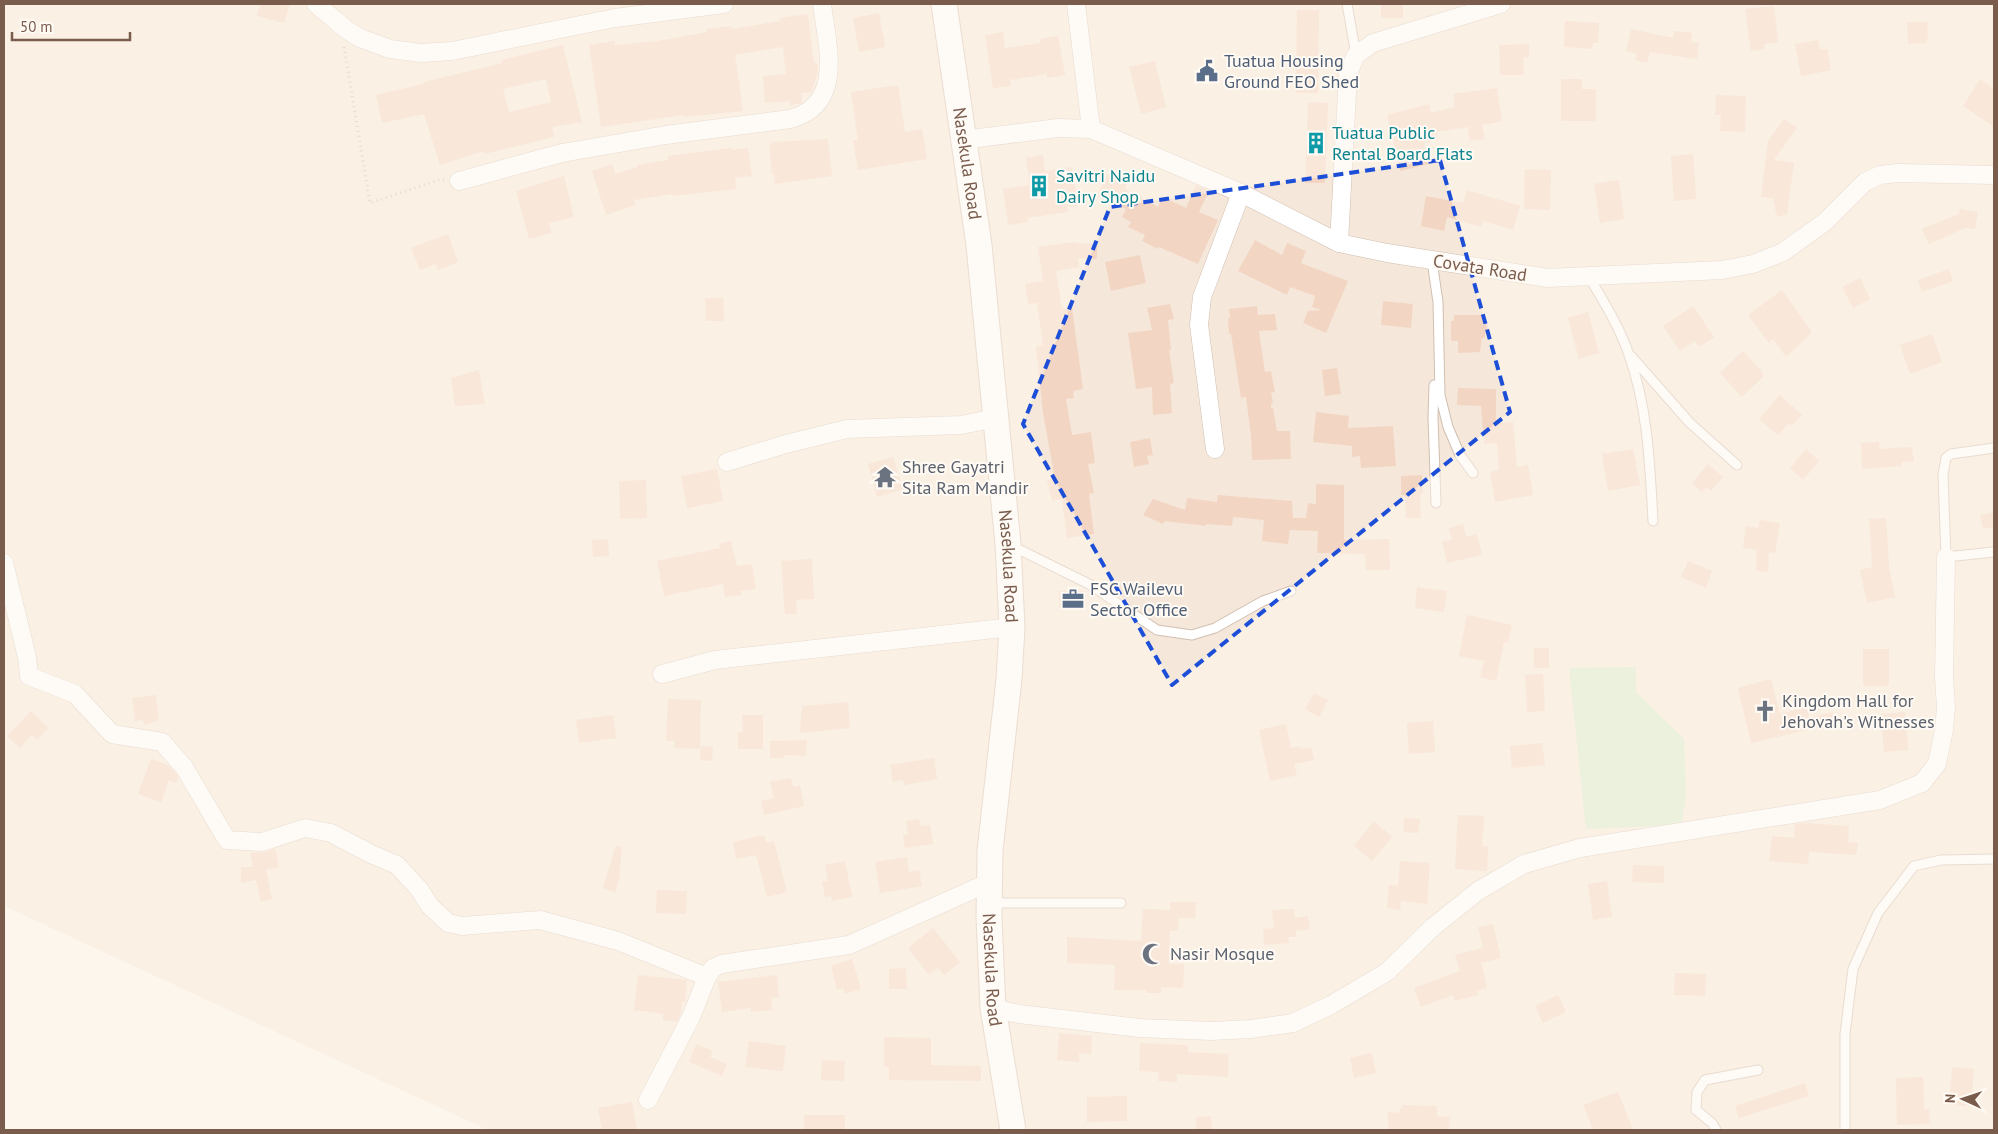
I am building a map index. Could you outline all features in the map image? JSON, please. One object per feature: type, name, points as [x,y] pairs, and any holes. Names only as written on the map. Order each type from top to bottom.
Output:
[{"type":"main road","name":"Nasekula Road","points":[[944,4],[979,245],[1008,544],[1012,627],[1009,679],[990,851],[989,893],[993,1008],[1013,1130]]},
{"type":"street","points":[[316,4],[347,30],[375,45],[405,52],[437,53],[615,18],[724,4]]},
{"type":"street","points":[[460,180],[562,153],[666,135],[790,119],[801,115],[819,101],[825,91],[828,80],[829,68],[822,4]]},
{"type":"street","points":[[1076,4],[1090,129]]},
{"type":"street","points":[[1339,243],[1348,73],[1356,55],[1373,43],[1501,4]]},
{"type":"street","name":"Covata Road","points":[[963,140],[1058,128],[1090,129],[1241,193],[1339,243],[1387,253],[1548,278],[1722,270],[1753,264],[1783,252],[1825,222],[1865,182],[1880,175],[1898,173],[1994,175]]},
{"type":"street","points":[[1215,449],[1199,325],[1202,297],[1241,193]]},
{"type":"street","points":[[727,462],[795,442],[848,430],[961,425],[996,418]]},
{"type":"street","points":[[993,1008],[1019,1014],[1140,1028],[1211,1031],[1252,1029],[1292,1024],[1331,1005],[1387,972],[1434,927],[1478,891],[1524,864],[1580,848],[1880,800],[1922,783],[1937,764],[1944,730],[1946,707],[1944,668],[1946,557]]},
{"type":"street","points":[[4,563],[27,657],[29,676],[74,694],[112,734],[162,742],[184,767],[227,840],[262,842],[306,828],[331,833],[397,865],[419,889],[430,906],[448,922],[462,926],[540,920],[618,941],[707,977]]},
{"type":"street","points":[[662,674],[715,660],[1012,627]]},
{"type":"street","points":[[648,1100],[691,1017],[707,977],[713,968],[722,964],[849,944],[989,893]]},
{"type":"lane","points":[[1347,4],[1356,55]]},
{"type":"lane","points":[[1432,260],[1438,302],[1440,395],[1448,427],[1460,455],[1473,473]]},
{"type":"lane","points":[[1589,277],[1609,310],[1629,354],[1639,388],[1650,459],[1653,521]]},
{"type":"lane","points":[[1436,504],[1433,418],[1438,302]]},
{"type":"lane","points":[[1629,354],[1689,422],[1737,465]]},
{"type":"lane","points":[[1994,448],[1951,454],[1946,458],[1943,475],[1946,557],[1994,552]]},
{"type":"lane","points":[[1008,544],[1089,584],[1157,630],[1192,635],[1214,628],[1264,601],[1291,591]]},
{"type":"lane","points":[[1845,1130],[1845,1034],[1853,969],[1878,913],[1914,866],[1941,860],[1994,859]]},
{"type":"lane","points":[[989,893],[1121,903]]},
{"type":"lane","points":[[1716,1130],[1712,1123],[1696,1110],[1696,1092],[1705,1080],[1758,1070]]},
{"type":"path","points":[[347,30],[343,40],[370,203],[439,180],[460,180]]},
{"type":"highlighted area","points":[[1440,160],[1510,412],[1172,685],[1023,424],[1110,207]]},
{"type":"shaded area","points":[[4,4],[1994,4],[1994,1130],[488,1130],[4,906]]},
{"type":"green space","points":[[1636,667],[1636,692],[1684,739],[1686,797],[1681,825],[1586,829],[1569,668]]},
{"type":"building","points":[[260,4],[290,4],[284,23],[257,16]]},
{"type":"building","points":[[1381,4],[1403,4],[1403,18],[1381,18]]},
{"type":"building","points":[[1774,6],[1778,42],[1764,44],[1765,49],[1751,51],[1745,9]]},
{"type":"building","points":[[1297,10],[1319,10],[1318,93],[1296,93]]},
{"type":"building","points":[[879,13],[885,47],[859,52],[853,18]]},
{"type":"building","points":[[808,14],[814,63],[817,63],[818,71],[812,92],[801,93],[802,103],[790,105],[790,101],[765,103],[763,76],[786,74],[783,47],[735,55],[743,111],[684,117],[684,115],[601,127],[589,45],[615,41],[615,45],[658,41],[707,32],[707,29],[731,26],[732,29]]},
{"type":"building","points":[[1565,21],[1599,23],[1598,43],[1593,43],[1592,49],[1564,47]]},
{"type":"building","points":[[1907,22],[1927,22],[1928,36],[1926,43],[1908,44]]},
{"type":"building","points":[[1631,29],[1673,38],[1674,31],[1692,33],[1691,42],[1699,43],[1697,59],[1650,52],[1647,63],[1635,60],[1637,54],[1626,51]]},
{"type":"building","points":[[1003,32],[1005,48],[1041,43],[1040,39],[1058,36],[1065,75],[1047,78],[1047,74],[1010,80],[1011,86],[993,88],[985,35]]},
{"type":"building","points":[[1818,40],[1820,50],[1827,49],[1831,70],[1801,76],[1795,44]]},
{"type":"building","points":[[1529,44],[1529,57],[1523,58],[1524,75],[1500,75],[1499,45]]},
{"type":"building","points":[[563,45],[582,122],[552,127],[554,137],[484,154],[484,151],[440,165],[424,114],[382,123],[376,95],[502,63],[502,60]],"holes":[[[546,79],[551,102],[509,112],[503,89]]]},
{"type":"building","points":[[1155,61],[1166,107],[1141,114],[1129,67]]},
{"type":"building","points":[[1561,79],[1582,79],[1582,89],[1596,89],[1596,121],[1561,121]]},
{"type":"building","points":[[1980,79],[1994,89],[1994,127],[1963,106]]},
{"type":"building","points":[[898,85],[905,132],[922,129],[927,159],[858,170],[853,140],[858,140],[851,92]]},
{"type":"building","points":[[1497,88],[1502,121],[1482,125],[1485,139],[1470,141],[1468,127],[1436,132],[1438,140],[1424,143],[1429,164],[1400,171],[1387,115],[1429,104],[1431,113],[1455,107],[1453,94]]},
{"type":"building","points":[[1716,95],[1746,96],[1745,132],[1720,131],[1721,115],[1715,115]]},
{"type":"building","name":"Tuatua Public Rental Board Flats","points":[[1308,102],[1328,103],[1325,183],[1305,183]]},
{"type":"building","points":[[1784,119],[1797,128],[1774,160],[1794,163],[1787,214],[1777,217],[1773,198],[1761,197],[1768,141]]},
{"type":"building","points":[[828,139],[832,176],[775,184],[769,145],[771,142]]},
{"type":"building","points":[[731,148],[732,150],[748,148],[752,176],[735,178],[736,189],[672,196],[672,194],[634,200],[636,205],[606,215],[592,171],[612,164],[615,174],[638,167],[637,165],[668,160],[668,156]]},
{"type":"building","points":[[1693,154],[1696,199],[1674,201],[1671,156]]},
{"type":"building","points":[[1043,155],[1045,171],[1072,167],[1078,206],[1067,207],[1068,212],[1027,218],[1028,222],[1008,225],[1003,189],[1030,185],[1026,158]]},
{"type":"building","points":[[1525,169],[1551,170],[1550,210],[1524,209]]},
{"type":"building","points":[[1107,174],[1127,183],[1125,189],[1158,207],[1163,197],[1186,208],[1196,185],[1209,191],[1199,212],[1218,220],[1198,264],[1142,241],[1145,235],[1128,227],[1131,222],[1122,217],[1126,209],[1097,196]]},
{"type":"building","points":[[564,176],[574,217],[549,223],[551,233],[529,239],[516,191]]},
{"type":"building","points":[[1619,180],[1624,219],[1600,223],[1594,184]]},
{"type":"building","points":[[1467,190],[1520,206],[1513,230],[1483,221],[1481,227],[1447,217],[1444,231],[1421,226],[1426,196],[1463,203]]},
{"type":"building","points":[[1960,209],[1978,212],[1975,229],[1965,228],[1929,244],[1922,229],[1959,214]]},
{"type":"building","points":[[448,234],[458,262],[438,270],[436,264],[420,270],[411,248]]},
{"type":"building","points":[[1255,240],[1282,255],[1287,243],[1306,251],[1301,263],[1348,281],[1326,333],[1303,323],[1308,311],[1321,310],[1312,307],[1315,296],[1290,287],[1287,295],[1238,271]]},
{"type":"building","points":[[1075,242],[1097,244],[1097,259],[1078,258],[1079,267],[1056,271],[1062,309],[1072,308],[1083,389],[1073,391],[1074,398],[1066,399],[1072,435],[1091,432],[1095,463],[1088,464],[1094,493],[1089,494],[1094,534],[1067,538],[1062,499],[1052,501],[1047,480],[1055,479],[1043,413],[1036,347],[1043,345],[1037,303],[1028,304],[1025,284],[1043,281],[1038,247]]},
{"type":"building","points":[[1140,255],[1146,283],[1111,291],[1105,262]]},
{"type":"building","points":[[1949,269],[1953,281],[1922,292],[1918,280]]},
{"type":"building","points":[[1860,278],[1870,299],[1853,308],[1842,287]]},
{"type":"building","points":[[1782,290],[1812,332],[1786,357],[1773,339],[1769,343],[1748,315]]},
{"type":"building","points":[[705,298],[723,298],[724,321],[706,321]]},
{"type":"building","points":[[1383,301],[1413,304],[1411,328],[1381,325]]},
{"type":"building","points":[[1170,304],[1174,319],[1168,320],[1171,350],[1169,350],[1174,383],[1170,384],[1172,413],[1153,415],[1152,387],[1136,389],[1128,333],[1152,330],[1147,308]]},
{"type":"building","points":[[1257,306],[1258,315],[1275,314],[1277,330],[1259,331],[1265,372],[1271,371],[1275,392],[1271,393],[1273,404],[1271,404],[1271,408],[1273,408],[1277,431],[1290,431],[1291,459],[1252,460],[1246,397],[1241,398],[1231,334],[1229,334],[1228,318],[1230,318],[1229,309]]},
{"type":"building","points":[[1693,306],[1714,337],[1700,347],[1695,341],[1680,351],[1663,326]]},
{"type":"building","points":[[1588,312],[1599,353],[1579,359],[1568,318]]},
{"type":"building","points":[[1454,315],[1485,315],[1485,322],[1488,322],[1488,333],[1485,334],[1485,338],[1482,338],[1480,352],[1458,353],[1458,341],[1451,341],[1451,321],[1454,321]]},
{"type":"building","points":[[1932,334],[1942,362],[1910,374],[1900,345]]},
{"type":"building","points":[[1743,351],[1763,373],[1763,377],[1742,397],[1720,373]]},
{"type":"building","points":[[1337,368],[1341,394],[1325,396],[1322,370]]},
{"type":"building","points":[[479,370],[485,404],[455,406],[451,378]]},
{"type":"building","points":[[1458,388],[1496,389],[1496,423],[1513,422],[1517,467],[1528,465],[1533,495],[1495,502],[1490,472],[1499,470],[1497,443],[1484,444],[1481,406],[1457,405]]},
{"type":"building","points":[[1780,395],[1802,415],[1792,426],[1789,423],[1778,435],[1759,419]]},
{"type":"building","points":[[1316,412],[1349,416],[1348,428],[1393,426],[1396,466],[1361,468],[1360,456],[1352,457],[1352,446],[1313,442]]},
{"type":"building","points":[[1150,438],[1153,455],[1147,456],[1149,464],[1134,467],[1130,442]]},
{"type":"building","points":[[1879,442],[1879,449],[1912,447],[1914,461],[1902,462],[1902,466],[1862,469],[1861,443]]},
{"type":"building","points":[[1633,449],[1640,485],[1608,491],[1602,454]]},
{"type":"building","points":[[1806,449],[1819,461],[1803,480],[1790,468]]},
{"type":"building","name":"Shree Gayatri Sita Ram Mandir","points":[[893,457],[903,489],[877,497],[868,464]]},
{"type":"building","points":[[1708,464],[1723,477],[1711,491],[1706,487],[1702,492],[1692,483]]},
{"type":"building","points":[[717,469],[723,501],[687,508],[681,476]]},
{"type":"building","points":[[1422,475],[1423,494],[1420,494],[1421,518],[1406,518],[1405,495],[1401,495],[1401,476]]},
{"type":"building","points":[[646,480],[647,518],[620,519],[619,481]]},
{"type":"building","points":[[1316,484],[1344,485],[1344,540],[1389,539],[1390,570],[1366,570],[1365,554],[1317,553],[1318,531],[1290,530],[1288,544],[1262,541],[1264,520],[1233,517],[1232,526],[1206,524],[1206,526],[1165,521],[1163,524],[1143,515],[1153,499],[1185,510],[1187,498],[1217,502],[1218,495],[1292,501],[1293,518],[1306,518],[1308,503],[1316,504]]},
{"type":"building","points":[[1994,512],[1994,527],[1983,529],[1980,515]]},
{"type":"building","points":[[1886,518],[1889,567],[1895,597],[1867,603],[1860,570],[1872,567],[1869,519]]},
{"type":"building","points":[[1760,520],[1780,523],[1775,553],[1769,552],[1768,572],[1756,571],[1757,550],[1743,548],[1746,526],[1758,528]]},
{"type":"building","points":[[1463,524],[1466,537],[1477,534],[1482,555],[1447,563],[1442,542],[1452,540],[1449,528]]},
{"type":"building","points":[[608,539],[609,556],[593,557],[592,540]]},
{"type":"building","points":[[731,541],[737,566],[752,564],[756,589],[741,591],[741,595],[725,597],[723,584],[664,596],[657,561],[720,548],[719,544]]},
{"type":"building","points":[[812,559],[814,599],[796,600],[797,614],[785,614],[781,561]]},
{"type":"building","points":[[1688,561],[1712,571],[1706,588],[1681,577]]},
{"type":"building","points":[[1417,587],[1447,591],[1444,612],[1415,608]]},
{"type":"building","name":"FSC Wailevu Sector Office","points":[[1059,591],[1086,591],[1086,608],[1059,608]]},
{"type":"building","points":[[1467,615],[1512,625],[1508,643],[1504,642],[1496,681],[1480,677],[1484,661],[1459,656]]},
{"type":"building","points":[[1534,648],[1549,648],[1549,668],[1534,668]]},
{"type":"building","points":[[1863,649],[1889,649],[1889,686],[1863,686]]},
{"type":"building","points":[[1543,674],[1545,711],[1527,712],[1525,675]]},
{"type":"building","points":[[1771,679],[1780,714],[1807,707],[1809,718],[1833,712],[1836,723],[1751,743],[1738,688]]},
{"type":"building","points":[[1314,693],[1328,700],[1319,717],[1305,709]]},
{"type":"building","points":[[156,695],[159,720],[144,725],[143,720],[135,721],[132,698]]},
{"type":"building","points":[[668,699],[701,700],[700,749],[674,748],[675,741],[666,741]]},
{"type":"building","points":[[848,702],[850,728],[800,733],[802,706]]},
{"type":"building","points":[[31,711],[48,728],[37,740],[32,734],[20,748],[7,736]]},
{"type":"building","points":[[1905,712],[1908,750],[1884,752],[1881,714]]},
{"type":"building","points":[[613,715],[616,738],[579,743],[576,720]]},
{"type":"building","points":[[742,715],[763,715],[763,749],[738,749],[738,732],[743,732]]},
{"type":"building","points":[[1433,721],[1435,752],[1409,754],[1407,723]]},
{"type":"building","points":[[1286,724],[1291,748],[1300,746],[1301,749],[1311,747],[1314,760],[1294,764],[1297,775],[1270,781],[1259,730]]},
{"type":"building","points":[[807,740],[806,756],[784,755],[785,758],[770,758],[770,741]]},
{"type":"building","points":[[1542,743],[1545,765],[1512,768],[1510,746]]},
{"type":"building","points":[[701,746],[713,747],[712,761],[700,760]]},
{"type":"building","points":[[934,758],[937,779],[904,785],[903,780],[893,782],[890,765]]},
{"type":"building","points":[[151,759],[168,765],[178,777],[176,783],[169,780],[161,802],[138,794]]},
{"type":"building","points":[[791,778],[793,787],[800,785],[804,806],[764,815],[761,801],[774,798],[770,782]]},
{"type":"building","points":[[1458,815],[1484,816],[1482,846],[1488,847],[1487,871],[1455,869]]},
{"type":"building","points":[[1404,818],[1420,819],[1418,833],[1403,832]]},
{"type":"building","points":[[919,819],[920,826],[930,825],[933,844],[905,848],[903,835],[908,834],[906,821]]},
{"type":"building","points":[[1374,821],[1392,837],[1372,861],[1354,846]]},
{"type":"building","points":[[1795,824],[1849,826],[1848,842],[1858,843],[1856,855],[1809,852],[1808,864],[1769,861],[1772,836],[1794,838]]},
{"type":"building","points":[[764,835],[766,843],[774,841],[787,892],[767,897],[756,855],[736,859],[733,842]]},
{"type":"building","points":[[616,845],[622,847],[619,880],[615,892],[603,888]]},
{"type":"building","points":[[275,849],[279,867],[266,870],[272,899],[261,902],[256,880],[241,883],[241,867],[253,867],[250,853]]},
{"type":"building","points":[[907,857],[909,872],[919,870],[922,886],[880,893],[875,862]]},
{"type":"building","points":[[845,861],[852,897],[832,901],[831,896],[825,897],[822,882],[828,881],[825,865]]},
{"type":"building","points":[[1400,861],[1430,863],[1427,904],[1401,901],[1400,910],[1387,908],[1389,885],[1398,886]]},
{"type":"building","points":[[1633,865],[1664,866],[1664,883],[1632,882]]},
{"type":"building","points":[[1607,881],[1612,917],[1593,920],[1588,884]]},
{"type":"building","points":[[657,890],[687,891],[686,914],[656,913]]},
{"type":"building","points":[[1170,902],[1196,902],[1195,918],[1179,918],[1178,931],[1170,931],[1169,964],[1184,964],[1183,988],[1161,987],[1161,993],[1146,993],[1146,990],[1114,990],[1115,965],[1067,963],[1067,937],[1141,941],[1143,909],[1170,910]]},
{"type":"building","points":[[1294,909],[1295,918],[1308,916],[1310,929],[1296,931],[1296,937],[1288,937],[1289,943],[1264,945],[1263,929],[1274,928],[1272,910]]},
{"type":"building","points":[[1493,924],[1501,958],[1481,963],[1487,988],[1477,991],[1478,995],[1455,1001],[1453,995],[1421,1007],[1414,988],[1460,971],[1455,955],[1483,948],[1478,927]]},
{"type":"building","points":[[933,928],[960,962],[944,975],[938,968],[929,975],[908,948]]},
{"type":"building","points":[[852,959],[861,989],[845,994],[843,988],[837,990],[831,966]]},
{"type":"building","points":[[906,968],[907,989],[889,989],[889,969]]},
{"type":"building","points":[[1675,973],[1706,974],[1705,996],[1674,995]]},
{"type":"building","points":[[638,975],[687,980],[685,1002],[682,1001],[681,1013],[677,1022],[662,1020],[664,1014],[634,1010]]},
{"type":"building","points":[[777,975],[779,997],[771,998],[772,1010],[751,1012],[751,1008],[722,1012],[718,982]]},
{"type":"building","points":[[1558,995],[1566,1012],[1543,1023],[1535,1006]]},
{"type":"building","points":[[1059,1033],[1092,1036],[1091,1054],[1079,1053],[1079,1062],[1057,1060]]},
{"type":"building","points":[[884,1037],[931,1038],[931,1065],[981,1066],[981,1081],[889,1080],[889,1067],[884,1067]]},
{"type":"building","points":[[749,1041],[786,1046],[783,1071],[745,1067]]},
{"type":"building","points":[[1140,1043],[1188,1045],[1188,1052],[1229,1054],[1228,1077],[1177,1074],[1177,1082],[1158,1081],[1159,1072],[1139,1071]]},
{"type":"building","points":[[696,1044],[713,1051],[710,1057],[727,1064],[722,1076],[689,1062]]},
{"type":"building","points":[[1372,1053],[1376,1073],[1354,1078],[1350,1058]]},
{"type":"building","points":[[822,1060],[845,1061],[844,1081],[821,1080]]},
{"type":"building","points":[[1952,1067],[1974,1069],[1971,1106],[1949,1105]]},
{"type":"building","points":[[1923,1077],[1924,1109],[1929,1109],[1930,1124],[1897,1125],[1896,1078]]},
{"type":"building","points":[[1805,1083],[1809,1096],[1739,1118],[1735,1106]]},
{"type":"building","points":[[1618,1092],[1633,1130],[1593,1130],[1583,1105]]},
{"type":"building","points":[[1127,1096],[1127,1121],[1087,1122],[1087,1097]]},
{"type":"building","points":[[632,1102],[637,1130],[602,1130],[598,1108]]},
{"type":"building","points":[[1403,1105],[1437,1106],[1437,1117],[1450,1116],[1449,1130],[1389,1130],[1387,1112],[1398,1113]]},
{"type":"building","points":[[804,1115],[845,1115],[845,1130],[804,1130]]},
{"type":"building","points":[[1211,1116],[1212,1130],[1196,1130],[1196,1117]]},
{"type":"place","name":"Tuatua Housing Ground FEO Shed","points":[[1207,71]]},
{"type":"place","name":"Tuatua Public Rental Board Flats","points":[[1316,143]]},
{"type":"place","name":"Savitri Naidu Dairy Shop","points":[[1039,186]]},
{"type":"place","name":"Shree Gayatri Sita Ram Mandir","points":[[885,477]]},
{"type":"place","name":"FSC Wailevu Sector Office","points":[[1073,599]]},
{"type":"place","name":"Kingdom Hall for Jehovah's Witnesses","points":[[1765,711]]},
{"type":"place","name":"Nasir Mosque","points":[[1153,954]]}]
